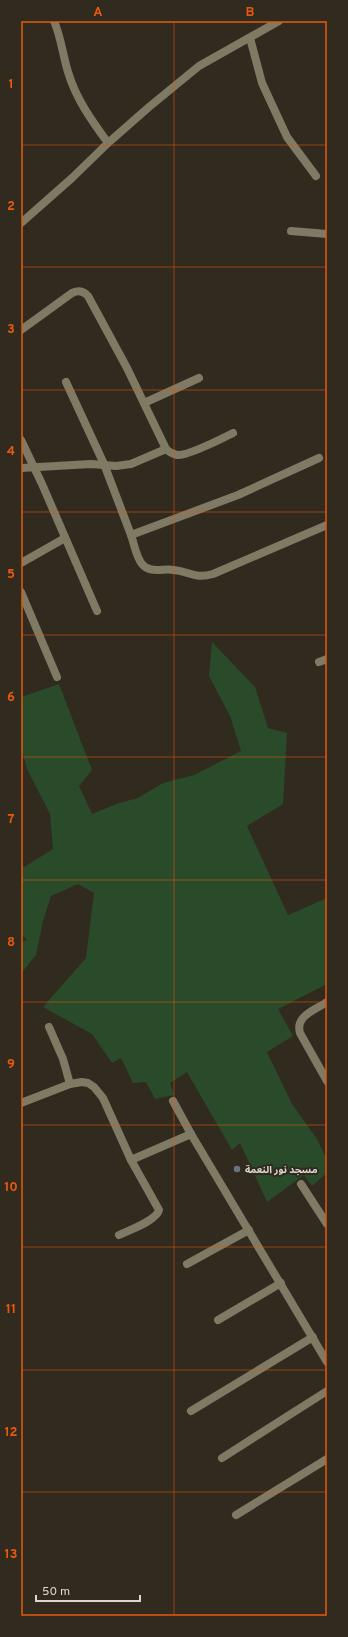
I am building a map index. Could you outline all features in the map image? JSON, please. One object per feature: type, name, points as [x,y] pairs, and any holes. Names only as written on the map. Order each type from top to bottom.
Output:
[{"type":"street","points":[[54,21],[68,73],[76,92],[89,117],[108,143]]},
{"type":"street","points":[[21,223],[149,107],[200,66],[279,21]]},
{"type":"street","points":[[250,38],[262,84],[287,137],[316,176]]},
{"type":"street","points":[[291,231],[327,234]]},
{"type":"street","points":[[21,330],[72,293],[77,291],[85,293],[88,296],[166,448],[170,453],[182,455],[233,433]]},
{"type":"street","points":[[144,403],[199,378]]},
{"type":"street","points":[[66,382],[104,464],[141,563],[147,568],[153,570],[173,569],[196,576],[213,574],[327,525]]},
{"type":"street","points":[[21,440],[35,468],[97,611]]},
{"type":"street","points":[[21,468],[63,465],[104,464],[116,466],[131,464],[166,448]]},
{"type":"street","points":[[131,535],[238,495],[319,458]]},
{"type":"street","points":[[21,563],[65,538]]},
{"type":"street","points":[[21,592],[57,677]]},
{"type":"street","points":[[319,662],[327,659]]},
{"type":"street","points":[[327,1002],[306,1015],[300,1021],[299,1027],[300,1033],[327,1081]]},
{"type":"street","points":[[49,1027],[63,1059],[70,1084]]},
{"type":"street","points":[[21,1103],[70,1084],[82,1082],[88,1083],[100,1092],[131,1160],[159,1210],[153,1219],[119,1235]]},
{"type":"street","points":[[173,1101],[282,1283],[327,1362]]},
{"type":"street","points":[[131,1160],[192,1134]]},
{"type":"street","points":[[301,1184],[327,1224]]},
{"type":"street","points":[[187,1264],[249,1230]]},
{"type":"street","points":[[218,1320],[282,1283]]},
{"type":"street","points":[[191,1411],[313,1337]]},
{"type":"street","points":[[222,1458],[327,1391]]},
{"type":"street","points":[[236,1515],[327,1459]]},
{"type":"green space","points":[[212,642],[255,687],[268,728],[287,733],[283,804],[247,826],[288,915],[327,898],[327,984],[278,1009],[293,1036],[267,1052],[292,1104],[317,1139],[327,1160],[327,1173],[312,1186],[304,1175],[267,1202],[240,1143],[232,1150],[187,1072],[170,1083],[174,1095],[155,1099],[146,1082],[133,1083],[121,1058],[112,1063],[92,1034],[43,1007],[86,958],[94,893],[78,884],[51,896],[43,921],[36,955],[21,974],[21,942],[27,940],[21,934],[21,864],[24,867],[53,849],[50,814],[27,769],[21,747],[21,697],[59,684],[92,770],[79,786],[92,814],[119,803],[138,798],[163,783],[194,775],[241,751],[230,716],[209,676]]},
{"type":"place","name":"مسجد نور النعمة","points":[[237,1169]]}]
